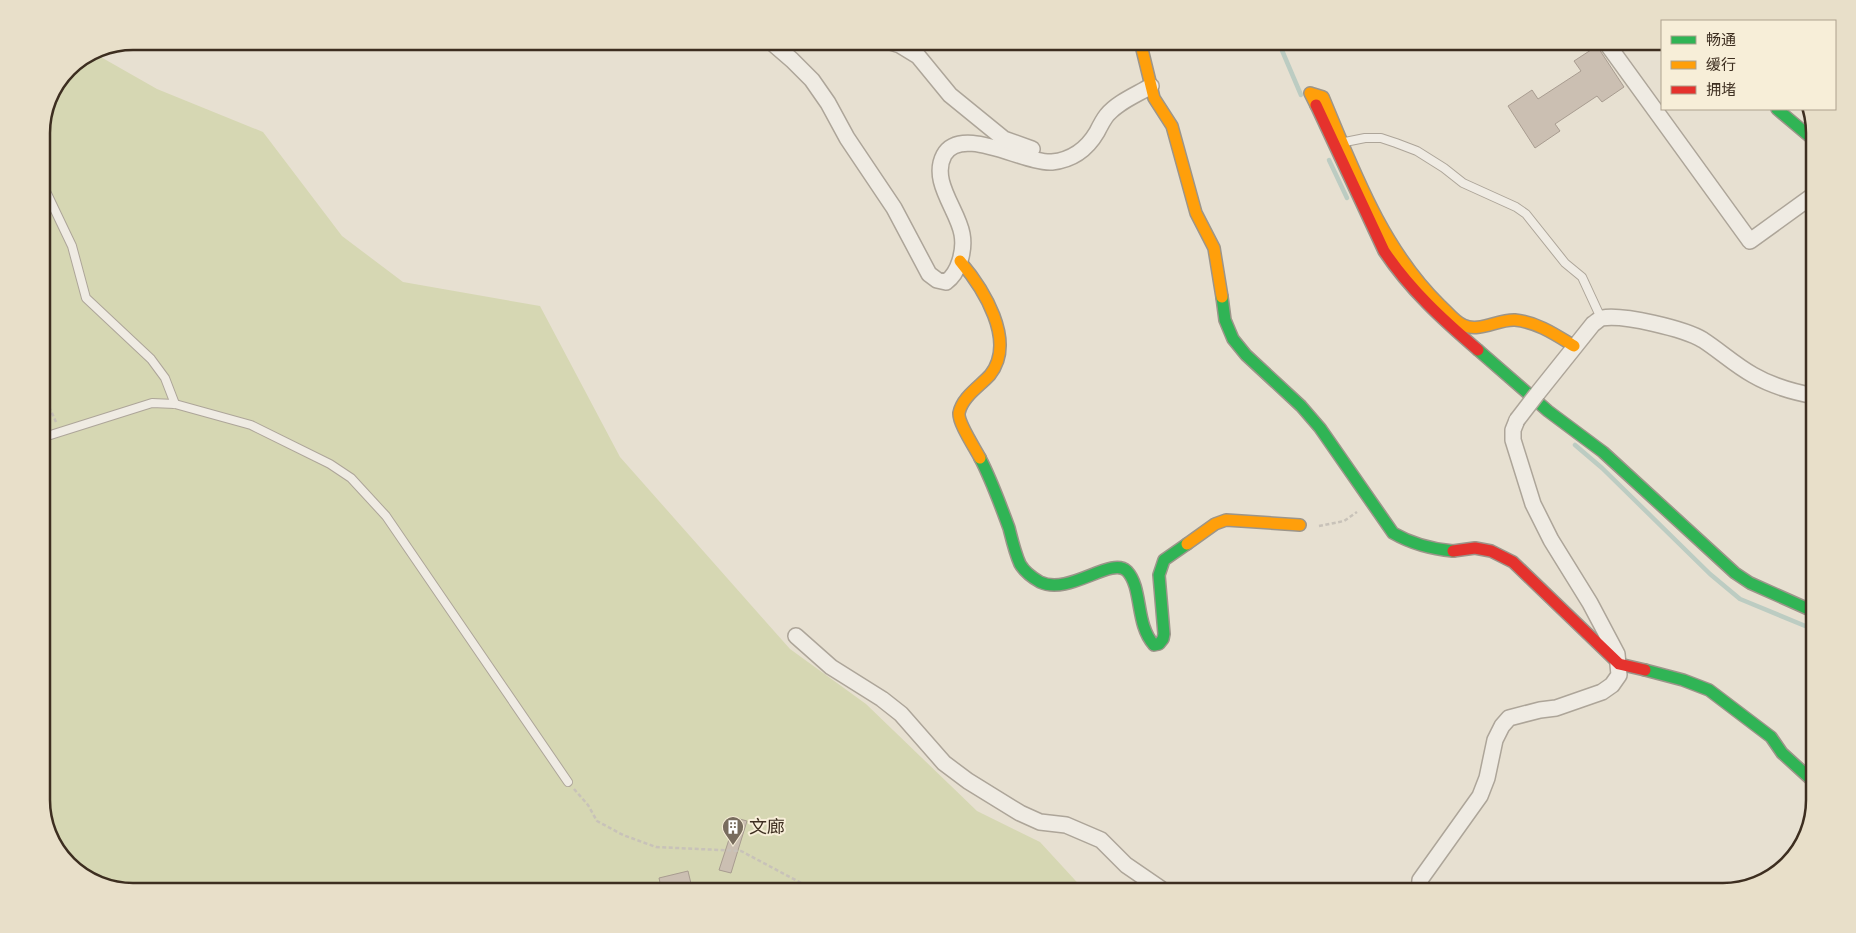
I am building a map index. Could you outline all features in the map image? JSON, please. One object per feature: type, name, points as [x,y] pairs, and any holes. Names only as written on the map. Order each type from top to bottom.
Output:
[{"type":"street","points":[[780,50],[812,80],[828,103],[847,138],[894,208],[929,274],[937,280],[946,282],[952,278],[960,261],[962,234],[946,197],[940,177],[940,163],[945,153],[956,146],[969,143],[983,144],[1035,160],[1049,162],[1065,160],[1084,150],[1106,116],[1118,105],[1151,86]]},
{"type":"street","points":[[908,50],[918,56],[950,95],[1004,139],[1038,151],[1049,162]]},
{"type":"street","points":[[1142,50],[1154,98],[1172,126],[1196,213],[1214,248],[1220,272],[1225,320],[1233,339],[1246,355],[1302,406],[1320,428],[1393,533],[1406,541],[1429,548],[1452,551],[1475,548],[1491,551],[1512,562],[1619,664],[1683,680],[1708,690],[1771,737],[1782,753],[1806,775]]},
{"type":"street","points":[[1612,50],[1750,241],[1806,201]]},
{"type":"street","points":[[1574,346],[1554,334],[1532,324],[1517,320],[1503,320],[1484,327],[1464,326],[1434,300],[1392,247],[1323,97],[1310,93],[1384,251],[1398,272],[1432,310],[1548,411],[1603,452],[1735,573],[1750,583],[1806,608]]},
{"type":"street","points":[[1778,110],[1806,133]]},
{"type":"street","points":[[960,261],[970,272],[995,316],[998,338],[998,355],[995,366],[968,398],[961,411],[960,422],[987,473],[1020,566],[1035,579],[1055,587],[1076,582],[1110,568],[1120,566],[1126,570],[1132,581],[1146,638],[1154,645],[1159,644],[1164,634],[1159,590],[1159,575],[1164,560],[1215,524],[1226,520],[1300,525]]},
{"type":"street","points":[[1420,883],[1420,880],[1480,796],[1487,778],[1495,740],[1502,726],[1510,718],[1556,708],[1602,692],[1612,685],[1619,675],[1617,654],[1590,603],[1551,540],[1533,504],[1513,440],[1513,430],[1517,420],[1574,346],[1600,318],[1614,317],[1680,330],[1702,340],[1734,364],[1754,376],[1778,387],[1806,394]]},
{"type":"street","points":[[796,636],[831,666],[901,714],[944,763],[968,781],[1020,813],[1040,822],[1066,825],[1101,840],[1126,865],[1152,883]]},
{"type":"lane","points":[[1343,142],[1365,138],[1382,138],[1396,143],[1416,151],[1444,168],[1463,183],[1526,214],[1565,263],[1582,277],[1600,318]]},
{"type":"lane","points":[[50,200],[72,246],[86,298],[151,359],[165,378],[175,404]]},
{"type":"lane","points":[[50,435],[152,403],[175,404],[251,424],[330,464],[351,478],[386,516],[568,782]]},
{"type":"path","points":[[50,407],[61,432]]},
{"type":"path","points":[[1300,525],[1317,526],[1344,521],[1372,501]]},
{"type":"path","points":[[568,782],[588,805],[597,821],[623,835],[656,847],[741,852],[801,883]]},
{"type":"green space","points":[[101,57],[157,89],[263,132],[342,236],[403,282],[540,306],[620,457],[790,649],[866,704],[977,811],[1040,842],[1078,883],[133,883],[112,880],[96,874],[78,862],[59,837],[54,826],[50,805],[50,128],[59,96],[67,83],[78,71]]},
{"type":"building","points":[[1591,50],[1600,50],[1624,87],[1602,102],[1597,96],[1555,124],[1560,131],[1535,148],[1508,106],[1532,90],[1538,99],[1581,71],[1574,61]]},
{"type":"building","name":"文廊","points":[[736,818],[747,821],[731,873],[719,870]]},
{"type":"building","points":[[688,871],[691,883],[660,883],[659,878]]},
{"type":"waterway","points":[[1282,50],[1301,95]]},
{"type":"waterway","points":[[1329,160],[1347,198]]},
{"type":"waterway","points":[[1575,445],[1602,468],[1710,574],[1740,599],[1806,626]]},
{"type":"traffic: fast","points":[[1778,110],[1806,133]]},
{"type":"traffic: fast","points":[[1222,297],[1225,320],[1233,339],[1246,355],[1301,406],[1320,428],[1393,533],[1422,545],[1453,551]]},
{"type":"traffic: fast","points":[[1478,350],[1548,411],[1603,452],[1735,573],[1750,583],[1806,608]]},
{"type":"traffic: fast","points":[[980,458],[996,493],[1020,564],[1024,569],[1040,582],[1051,585],[1076,581],[1111,568],[1120,568],[1127,571],[1135,587],[1144,627],[1154,645],[1159,644],[1164,634],[1159,575],[1164,560],[1187,544]]},
{"type":"traffic: fast","points":[[1645,670],[1683,680],[1709,690],[1771,737],[1782,753],[1806,775]]},
{"type":"traffic: slow","points":[[1142,50],[1154,98],[1172,126],[1196,213],[1214,248],[1222,297]]},
{"type":"traffic: slow","points":[[1316,105],[1310,93],[1323,97],[1358,180],[1386,234],[1420,283],[1440,305],[1460,323],[1469,327],[1482,327],[1509,320],[1523,321],[1546,330],[1574,346]]},
{"type":"traffic: slow","points":[[960,261],[978,285],[994,315],[1000,347],[997,361],[990,375],[972,392],[964,402],[959,413],[964,429],[980,458]]},
{"type":"traffic: slow","points":[[1187,544],[1215,524],[1226,520],[1300,525]]},
{"type":"traffic: jam","points":[[1316,105],[1384,251],[1405,279],[1428,304],[1478,350]]},
{"type":"traffic: jam","points":[[1453,551],[1475,548],[1491,551],[1513,562],[1619,664],[1645,670]]},
{"type":"place","name":"文廊","points":[[733,846]]}]
